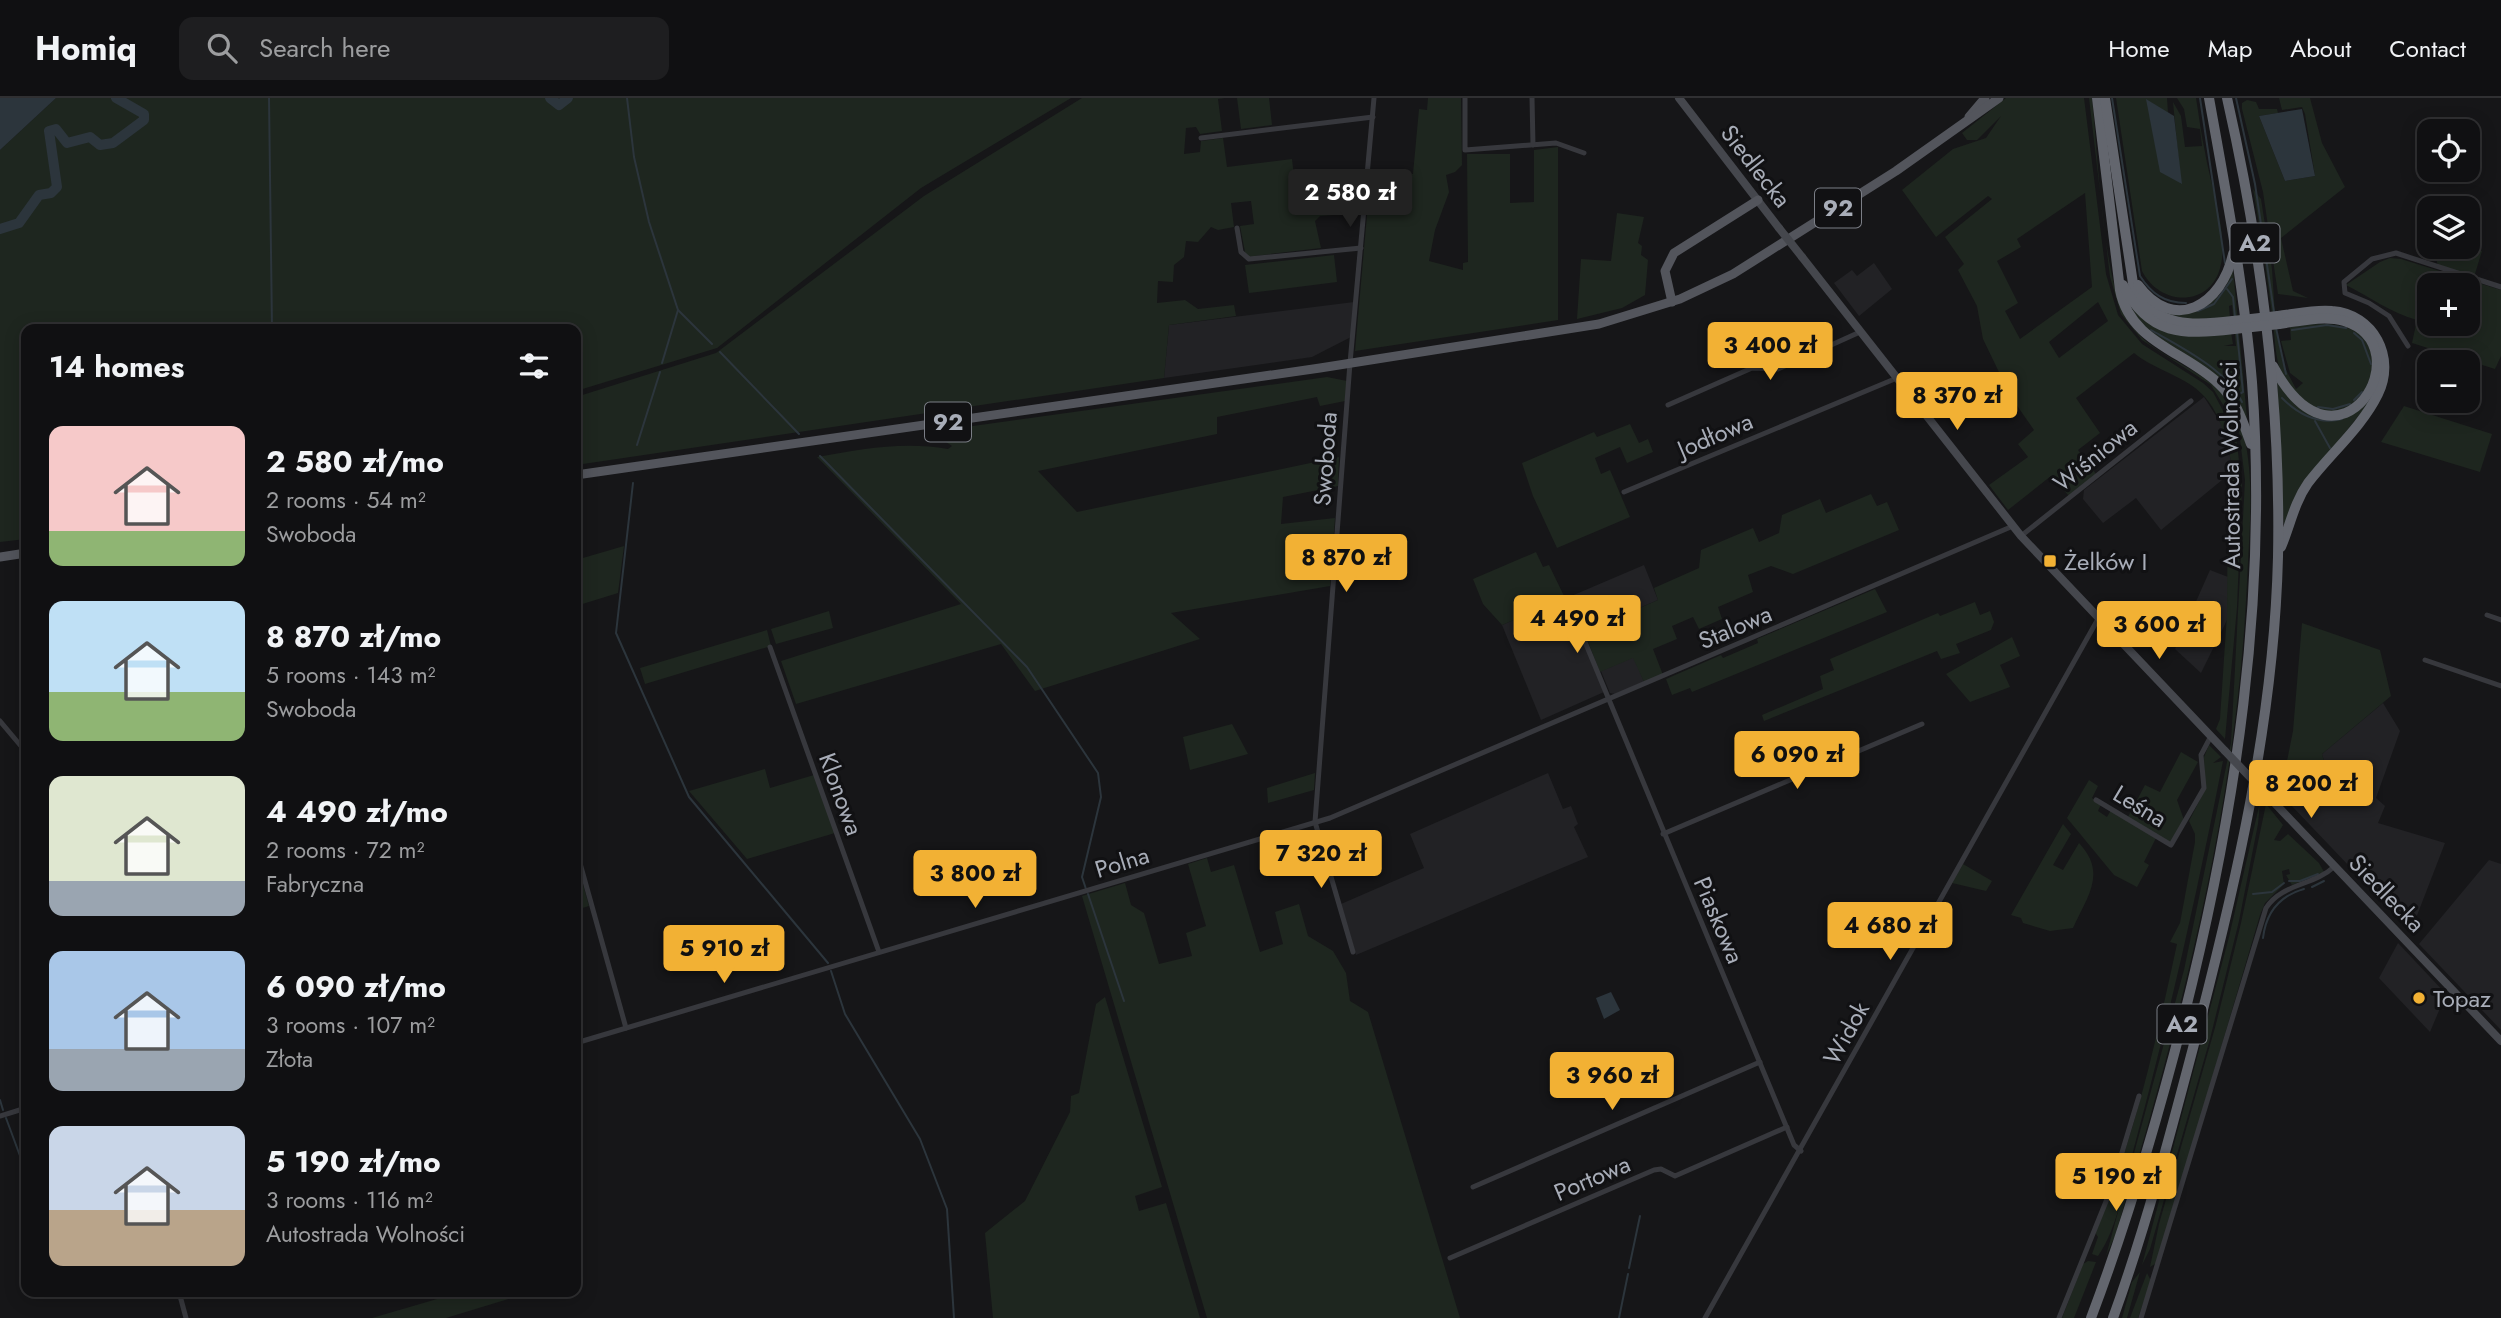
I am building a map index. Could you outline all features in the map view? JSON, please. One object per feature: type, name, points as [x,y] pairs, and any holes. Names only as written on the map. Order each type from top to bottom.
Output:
[{"type":"highway","points":[[2097,98],[2123,302],[2141,331],[2202,369],[2226,391],[2242,420],[2255,460]]},
{"type":"highway","points":[[2105,98],[2131,274],[2139,298],[2163,319],[2192,326],[2331,318],[2349,323],[2372,344],[2377,371],[2373,387],[2361,403],[2343,413],[2325,415],[2310,412],[2292,398],[2272,364]]},
{"type":"highway","name":"Autostrada Wolności","points":[[2091,1318],[2127,1218],[2167,1084],[2227,825],[2248,673],[2254,583],[2255,460],[2251,374],[2235,248],[2209,98]]},
{"type":"highway","name":"Autostrada Wolności","points":[[2113,1318],[2176,1111],[2240,855],[2262,732],[2278,552],[2272,364],[2261,278],[2227,98]]},
{"type":"highway","points":[[2131,274],[2144,292],[2157,303],[2174,309],[2191,308],[2217,294],[2228,276],[2235,248]]},
{"type":"highway","points":[[2120,279],[2140,311],[2166,328],[2193,333],[2233,325]]},
{"type":"highway","points":[[2278,552],[2295,506],[2308,484],[2378,395],[2385,362],[2376,336],[2361,320],[2349,315],[2324,311],[2279,320]]},
{"type":"main road","name":"Siedlecka","points":[[1679,98],[2021,536],[2501,1041]]},
{"type":"main road","name":"92","points":[[1963,123],[1985,98]]},
{"type":"main road","name":"92","points":[[581,474],[1569,331],[1672,302],[1720,281],[1916,158],[1999,98]]},
{"type":"main road","points":[[1672,302],[1665,271],[1674,253],[1758,200]]},
{"type":"main road","points":[[0,557],[21,554]]},
{"type":"street","name":"Swoboda","points":[[1315,822],[1350,363],[1374,98]]},
{"type":"street","points":[[1465,98],[1465,149],[1556,143],[1584,153]]},
{"type":"street","points":[[1532,98],[1532,145]]},
{"type":"street","points":[[1201,138],[1373,117]]},
{"type":"street","points":[[1237,228],[1241,252],[1249,259],[1361,248]]},
{"type":"street","points":[[2408,346],[2389,316],[2345,293],[2344,282],[2372,259],[2396,253],[2501,287]]},
{"type":"street","points":[[1668,405],[1752,368],[1778,369],[1860,332]]},
{"type":"street","name":"Jodłowa","points":[[1624,492],[1897,378]]},
{"type":"street","name":"Wiśniowa","points":[[2021,536],[2191,401]]},
{"type":"street","name":"Stalowa","points":[[1315,822],[1610,700],[2013,526]]},
{"type":"street","name":"Piaskowa","points":[[1568,601],[1662,834],[1794,1145],[1801,1151]]},
{"type":"street","points":[[2487,615],[2501,620]]},
{"type":"street","name":"Widok","points":[[1705,1318],[2098,618]]},
{"type":"street","name":"Klonowa","points":[[770,647],[879,952]]},
{"type":"street","points":[[2425,660],[2501,686]]},
{"type":"street","points":[[0,721],[21,746]]},
{"type":"street","points":[[1662,834],[1922,724]]},
{"type":"street","name":"Leśna","points":[[2096,800],[2171,845],[2204,788],[2201,755],[2211,736]]},
{"type":"street","points":[[1315,822],[1353,952]]},
{"type":"street","name":"Polna","points":[[581,1042],[1315,822]]},
{"type":"street","points":[[2141,1318],[2266,908],[2276,895],[2324,876],[2335,866]]},
{"type":"street","points":[[581,867],[626,1028]]},
{"type":"street","points":[[1473,1187],[1760,1062]]},
{"type":"street","points":[[2059,1318],[2111,1189],[2138,1096]]},
{"type":"street","points":[[0,1116],[21,1110]]},
{"type":"street","name":"Portowa","points":[[1450,1258],[1654,1170],[1661,1169],[1675,1176],[1787,1128]]},
{"type":"street","points":[[180,1297],[186,1318]]},
{"type":"shaded area","points":[[0,98],[56,98],[0,150]]},
{"type":"shaded area","points":[[56,98],[1071,98],[921,188],[717,348],[581,389],[581,324],[21,324],[21,540],[0,542],[0,150]]},
{"type":"shaded area","points":[[1082,98],[1225,98],[1218,99],[1222,131],[1200,134],[1196,127],[1186,128],[1184,154],[1200,152],[1201,141],[1223,138],[1227,167],[1292,159],[1296,194],[1337,190],[1334,215],[1320,216],[1315,221],[1321,248],[1246,257],[1240,226],[1254,224],[1251,201],[1231,203],[1234,227],[1218,230],[1211,227],[1198,242],[1186,241],[1184,257],[1174,265],[1173,282],[1158,281],[1157,303],[1185,300],[1198,309],[1234,305],[1236,316],[1169,325],[1164,378],[583,464],[581,395],[716,353],[924,196]]},
{"type":"shaded area","points":[[1237,98],[1269,98],[1272,125],[1241,129]]},
{"type":"shaded area","points":[[1428,98],[1461,98],[1462,165],[1455,172],[1446,175],[1449,192],[1435,230],[1429,261],[1463,270],[1463,263],[1468,262],[1467,154],[1510,154],[1510,203],[1534,202],[1534,150],[1558,147],[1558,320],[1355,351],[1371,170],[1413,174],[1419,109],[1427,110]]},
{"type":"shaded area","points":[[2006,98],[2084,98],[2106,274],[2118,315],[2142,344],[2213,392],[2236,435],[2242,487],[2237,607],[2225,739],[2216,729],[2220,719],[2227,613],[2228,475],[2233,471],[2221,424],[2201,393],[2134,353],[2076,398],[2100,433],[2078,450],[2096,474],[2069,496],[2051,476],[2008,510],[1989,485],[2028,457],[2018,444],[2034,430],[2011,397],[1983,339],[1977,306],[1958,270],[1964,264],[1945,237],[1992,199],[1988,196],[1936,237],[1902,190],[1953,149],[1986,138],[2001,116],[1977,140],[1967,140],[1962,133]],"holes":[[[2085,193],[2092,287],[2020,339],[2005,311],[2018,303],[1997,261],[2021,247],[2017,239]],[[2098,302],[2108,321],[2059,358],[2049,342]]]},
{"type":"shaded area","points":[[2089,98],[2092,98],[2102,208]]},
{"type":"shaded area","points":[[2116,98],[2167,98],[2168,113],[2147,100],[2181,184],[2173,102],[2181,116],[2185,147],[2202,146],[2200,129],[2187,127],[2184,109],[2177,98],[2196,98],[2223,252],[2216,278],[2208,288],[2197,295],[2186,298],[2161,292],[2142,271]]},
{"type":"shaded area","points":[[2279,98],[2310,98],[2322,143],[2345,187],[2281,238],[2293,291],[2308,298],[2278,294],[2263,192],[2242,109],[2242,103],[2247,100],[2256,102],[2259,109],[2277,109],[2278,113],[2259,116],[2285,181],[2315,176],[2302,107],[2282,110]]},
{"type":"shaded area","points":[[2146,99],[2174,116],[2182,184],[2160,172]]},
{"type":"shaded area","points":[[2302,109],[2315,176],[2285,181],[2259,116]]},
{"type":"shaded area","points":[[2253,189],[2261,199],[2272,269],[2276,330],[2283,364],[2296,389],[2303,383],[2290,373],[2281,341],[2291,340],[2290,327],[2315,324],[2341,326],[2362,336],[2369,346],[2372,360],[2368,383],[2354,403],[2344,410],[2322,413],[2310,407],[2282,374],[2277,356]]},
{"type":"shaded area","points":[[1617,213],[1644,217],[1638,243],[1642,246],[1641,255],[1648,260],[1645,295],[1622,308],[1577,319],[1581,259],[1611,261]]},
{"type":"shaded area","points":[[2107,250],[2121,306],[2130,324],[2160,351],[2209,382],[2224,395],[2235,413],[2244,436],[2247,454],[2250,509],[2241,665],[2231,748],[2218,831],[2202,913],[2162,1075],[2115,1236],[2106,1256],[2184,970],[2231,743],[2245,480],[2239,431],[2211,385],[2142,340],[2121,314],[2110,277]]},
{"type":"shaded area","points":[[1334,255],[1337,282],[1249,293],[1245,265]]},
{"type":"shaded area","points":[[2390,258],[2446,273],[2417,273],[2417,320],[2389,309],[2346,285]]},
{"type":"shaded area","points":[[2436,259],[2480,259],[2475,273],[2461,273],[2438,266]]},
{"type":"shaded area","points":[[1874,263],[1892,289],[1859,316],[1834,283],[1852,270],[1857,276]]},
{"type":"shaded area","points":[[2233,269],[2248,429],[2238,404],[2141,325],[2125,296],[2138,314],[2231,333],[2233,344],[2224,346],[2236,346],[2232,305],[2229,306],[2230,318],[2177,320],[2148,300],[2198,309],[2223,293]]},
{"type":"shaded area","points":[[2480,283],[2501,290],[2501,356],[2495,369],[2480,364],[2480,350],[2434,350],[2412,343],[2417,320],[2417,336],[2480,336]]},
{"type":"shaded area","points":[[1354,302],[1351,337],[1312,357],[1164,378],[1169,325]]},
{"type":"shaded area","points":[[1327,377],[1347,381],[1345,401],[1320,406],[1317,397],[1217,417],[1217,434],[1038,471],[1077,512],[1339,457],[1338,486],[1283,497],[1281,524],[1335,518],[1330,586],[1171,613],[1200,639],[1035,691],[1001,644],[796,704],[781,661],[961,604],[817,457],[899,446],[948,449],[952,446],[940,438],[937,431]]},
{"type":"shaded area","points":[[2277,380],[2295,405],[2318,417],[2369,399],[2370,402],[2339,440],[2284,529]]},
{"type":"shaded area","points":[[2204,397],[2225,430],[2233,471],[2161,530],[2136,498],[2103,523],[2083,499],[2084,490]]},
{"type":"shaded area","points":[[2404,406],[2417,410],[2417,413],[2426,413],[2492,434],[2480,472],[2381,442]]},
{"type":"shaded area","points":[[1630,424],[1639,443],[1648,439],[1653,452],[1627,463],[1620,447],[1595,458],[1601,474],[1610,470],[1630,517],[1557,548],[1533,496],[1522,463],[1594,432],[1597,437]]},
{"type":"shaded area","points":[[1871,494],[1877,506],[1887,502],[1899,530],[1793,574],[1771,566],[1748,575],[1753,592],[1718,607],[1722,619],[1699,629],[1693,617],[1672,626],[1677,639],[1653,649],[1663,675],[1644,682],[1633,658],[1600,672],[1584,632],[1658,600],[1654,588],[1699,568],[1701,550],[1753,528],[1759,542],[1779,533],[1782,515],[1820,499],[1826,513]]},
{"type":"shaded area","points":[[624,546],[618,593],[581,604],[581,559]]},
{"type":"shaded area","points":[[1536,552],[1543,567],[1549,565],[1565,598],[1502,625],[1483,604],[1473,579]]},
{"type":"shaded area","points":[[1644,565],[1658,600],[1584,632],[1569,597]]},
{"type":"shaded area","points":[[2210,570],[2228,577],[2227,620],[2201,673],[2175,649]]},
{"type":"shaded area","points":[[1875,589],[1887,612],[1692,692],[1690,688],[1672,695],[1666,679],[1721,655],[1723,658],[1758,643],[1757,639]]},
{"type":"shaded area","points":[[1565,598],[1604,692],[1541,720],[1502,625]]},
{"type":"shaded area","points":[[1975,602],[1980,615],[1990,611],[1994,622],[1991,630],[1956,644],[1960,653],[1941,659],[1937,651],[1764,721],[1762,715],[1823,689],[1820,676],[1834,670],[1830,659],[1938,613],[1940,616]]},
{"type":"shaded area","points":[[829,611],[833,628],[776,644],[771,629]]},
{"type":"shaded area","points":[[2302,623],[2380,650],[2391,696],[2322,754],[2324,761],[2300,785],[2308,797],[2290,804],[2282,786],[2293,731]]},
{"type":"shaded area","points":[[767,630],[771,646],[645,684],[640,668]]},
{"type":"shaded area","points":[[2012,637],[2020,656],[2000,665],[2010,687],[1970,702],[1946,674]]},
{"type":"shaded area","points":[[1634,657],[1644,682],[1615,694],[1610,693],[1601,671]]},
{"type":"shaded area","points":[[2383,703],[2400,731],[2376,798],[2385,806],[2378,823],[2445,843],[2411,931],[2290,804],[2307,797],[2300,785],[2324,761],[2322,754]]},
{"type":"shaded area","points":[[1232,724],[1248,754],[1190,770],[1183,737]]},
{"type":"shaded area","points":[[2209,745],[2221,757],[2213,763],[2223,761],[2193,904],[2121,1200],[2111,1231],[2098,1256],[2092,1254],[2098,1237],[2095,1232],[2133,1126],[2177,944],[2170,942],[2180,923],[2195,842],[2195,834],[2189,821],[2205,790],[2204,757]]},
{"type":"shaded area","points":[[2181,752],[2198,762],[2177,800],[2184,820],[2171,843],[2128,817],[2145,785],[2160,792]]},
{"type":"shaded area","points":[[765,769],[770,788],[814,775],[835,833],[747,859],[689,791]]},
{"type":"shaded area","points":[[1315,773],[1314,790],[1268,803],[1267,788]]},
{"type":"shaded area","points":[[1548,773],[1563,809],[1571,806],[1578,824],[1574,827],[1588,857],[1356,955],[1341,904],[1424,868],[1410,834]]},
{"type":"shaded area","points":[[2089,780],[2098,786],[2092,798],[2101,804],[2098,811],[2107,817],[2111,810],[2156,838],[2144,862],[2149,865],[2137,887],[2114,875],[2067,818]]},
{"type":"shaded area","points":[[2260,802],[2239,921],[2210,1039],[2150,1249],[2142,1265],[2229,937]]},
{"type":"shaded area","points":[[2266,804],[2283,825],[2274,840],[2280,841],[2288,834],[2319,863],[2324,872],[2292,885],[2286,875],[2290,874],[2289,869],[2282,871],[2284,884],[2265,903],[2158,1262],[2150,1267],[2159,1224],[2216,1024]]},
{"type":"shaded area","points":[[2063,824],[2071,834],[2053,865],[2063,870],[2079,843],[2092,864],[2092,884],[2073,928],[2050,931],[2023,923],[2021,918],[2011,915]]},
{"type":"shaded area","points":[[1207,858],[1211,872],[1234,865],[1260,952],[1283,944],[1275,912],[1299,904],[1308,936],[1333,951],[1346,973],[1350,1001],[1368,1012],[1460,1318],[1207,1318],[1082,896],[1125,883],[1131,905],[1144,913],[1159,964],[1192,956],[1186,933],[1206,926],[1188,864]]},
{"type":"shaded area","points":[[2489,860],[2501,864],[2501,1030],[2419,944]]},
{"type":"shaded area","points":[[1963,864],[1992,881],[1986,891],[1952,883]]},
{"type":"shaded area","points":[[581,877],[589,906],[581,908]]},
{"type":"shaded area","points":[[2398,943],[2446,994],[2430,1032],[2379,978]]},
{"type":"shaded area","points":[[1611,992],[1620,1010],[1604,1019],[1596,998]]},
{"type":"shaded area","points":[[1105,997],[1162,1187],[1135,1196],[1139,1211],[1166,1203],[1200,1318],[993,1318],[985,1233],[1025,1201],[1070,1112],[1071,1096],[1079,1093],[1096,1004]]},
{"type":"shaded area","points":[[2088,1261],[2096,1262],[2074,1318],[2062,1318],[2083,1264]]},
{"type":"shaded area","points":[[2140,1272],[2127,1318],[2122,1318],[2132,1282]]},
{"type":"shaded area","points":[[2147,1273],[2151,1281],[2138,1318],[2130,1318]]},
{"type":"shaded area","points":[[444,1297],[515,1297],[446,1318],[372,1318]]},
{"type":"waterway","points":[[0,229],[19,223],[39,195],[51,193],[57,187],[49,131],[56,129],[67,143],[90,137],[100,145],[113,143],[144,120],[144,114],[116,98]]},
{"type":"waterway","points":[[269,98],[272,324]]},
{"type":"waterway","points":[[550,98],[559,105],[568,98]]},
{"type":"waterway","points":[[627,98],[634,157],[649,222],[678,310],[712,344]]},
{"type":"waterway","points":[[2112,98],[2140,276],[2159,296],[2186,303]]},
{"type":"waterway","points":[[2200,98],[2225,263]]},
{"type":"waterway","points":[[2236,98],[2255,184],[2274,312]]},
{"type":"waterway","points":[[2198,311],[2214,304],[2232,279]]},
{"type":"waterway","points":[[2227,289],[2233,297],[2235,317]]},
{"type":"waterway","points":[[662,363],[678,310]]},
{"type":"waterway","points":[[2292,330],[2327,325],[2346,328]]},
{"type":"waterway","points":[[2276,328],[2286,374]]},
{"type":"waterway","points":[[2151,330],[2215,370],[2235,390],[2242,402]]},
{"type":"waterway","points":[[2237,333],[2243,392],[2239,394]]},
{"type":"waterway","points":[[2354,333],[2362,340],[2371,364]]},
{"type":"waterway","points":[[720,352],[799,434]]},
{"type":"waterway","points":[[637,445],[660,372]]},
{"type":"waterway","points":[[2354,400],[2362,392]]},
{"type":"waterway","points":[[2282,398],[2309,417],[2325,421],[2342,419]]},
{"type":"waterway","points":[[2318,407],[2333,409],[2350,404]]},
{"type":"waterway","points":[[2315,421],[2330,448]]},
{"type":"waterway","points":[[820,456],[1027,667],[1098,773],[1101,797],[1082,877],[1086,889]]},
{"type":"waterway","points":[[633,483],[616,633],[689,797],[828,963]]},
{"type":"waterway","points":[[2289,881],[2300,881],[2318,874]]},
{"type":"waterway","points":[[2312,887],[2324,881]]},
{"type":"waterway","points":[[2253,894],[2272,892],[2284,883]]},
{"type":"waterway","points":[[2263,938],[2267,921],[2275,907],[2287,896],[2304,889]]},
{"type":"waterway","points":[[1088,894],[1124,1001]]},
{"type":"waterway","points":[[831,971],[845,1014],[920,1139],[947,1209],[954,1318]]},
{"type":"waterway","points":[[0,1100],[3,1110]]},
{"type":"waterway","points":[[6,1118],[21,1158]]},
{"type":"waterway","points":[[1629,1268],[1640,1216]]},
{"type":"waterway","points":[[1619,1318],[1628,1274]]},
{"type":"place","name":"Żelków I","points":[[2050,561]]},
{"type":"place","name":"Topaz","points":[[2419,998]]}]
